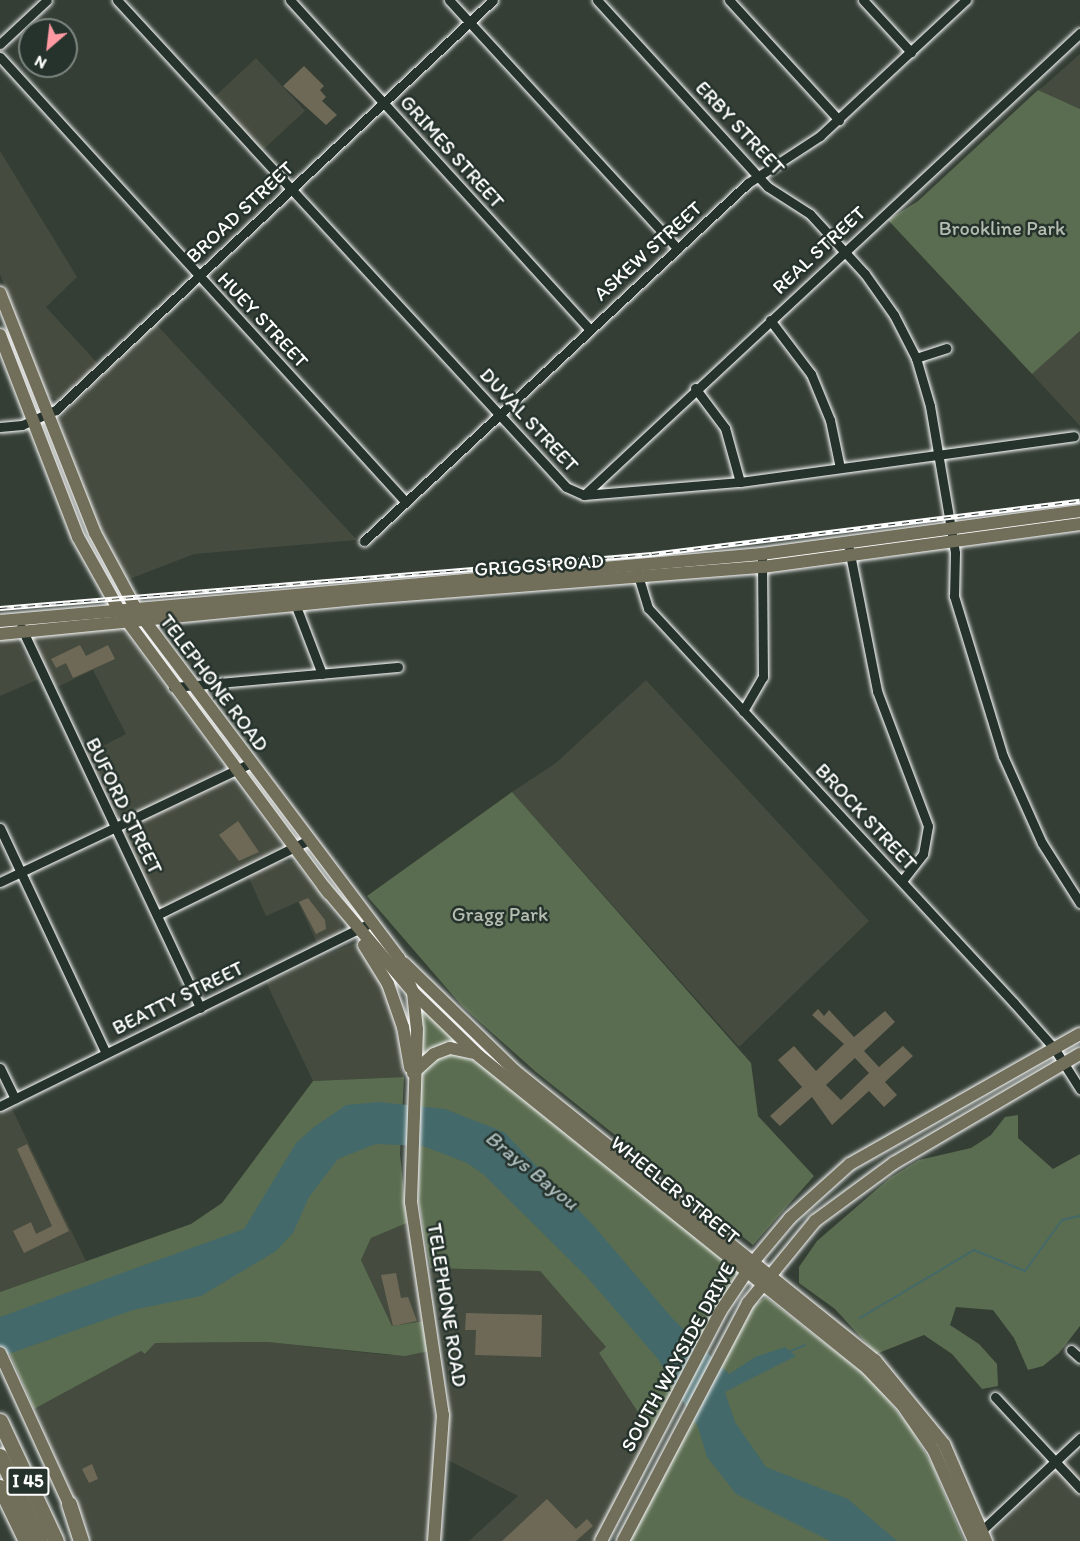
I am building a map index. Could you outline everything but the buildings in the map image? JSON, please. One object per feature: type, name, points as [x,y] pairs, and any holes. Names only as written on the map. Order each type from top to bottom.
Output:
[{"type":"highway","name":"I 45","points":[[0,1420],[56,1541]]},
{"type":"highway","points":[[0,1456],[40,1541]]},
{"type":"highway","name":"I 45","points":[[0,1487],[26,1541]]},
{"type":"highway","points":[[69,1504],[81,1541]]},
{"type":"main road","name":"TELEPHONE ROAD","points":[[0,293],[45,415],[95,533],[136,609],[249,764],[399,958],[413,992],[417,1029],[412,1075],[411,1202],[441,1381],[443,1415],[434,1541]]},
{"type":"main road","name":"TELEPHONE ROAD","points":[[0,335],[78,537],[118,610],[233,768],[357,931],[388,984],[404,1027],[412,1075]]},
{"type":"main road","name":"GRIGGS ROAD","points":[[952,535],[1080,511]]},
{"type":"main road","name":"GRIGGS ROAD","points":[[0,621],[763,561],[952,535],[1080,524]]},
{"type":"main road","name":"GRIGGS ROAD","points":[[0,634],[143,620],[294,599]]},
{"type":"main road","name":"WHEELER STREET","points":[[357,931],[413,992],[480,1056],[761,1284],[871,1364]]},
{"type":"main road","name":"WHEELER STREET","points":[[399,958],[499,1057],[754,1261],[871,1364],[939,1448],[979,1538]]},
{"type":"main road","name":"SOUTH WAYSIDE DRIVE","points":[[601,1541],[720,1312],[754,1261],[818,1189],[850,1164],[1080,1034]]},
{"type":"main road","points":[[412,1075],[434,1054],[450,1048],[480,1056]]},
{"type":"main road","name":"SOUTH WAYSIDE DRIVE","points":[[623,1541],[735,1326],[761,1284],[832,1205],[894,1163],[1080,1054]]},
{"type":"main road","points":[[818,1189],[832,1205]]},
{"type":"main road","points":[[0,1353],[86,1541]]},
{"type":"street","points":[[0,44],[47,0]]},
{"type":"street","name":"DUVAL STREET","points":[[117,0],[566,487],[584,495],[741,482],[1074,436]]},
{"type":"street","name":"GRIMES STREET","points":[[290,0],[589,329]]},
{"type":"street","points":[[449,0],[678,249]]},
{"type":"street","name":"BROAD STREET","points":[[0,427],[33,421],[82,388],[493,0]]},
{"type":"street","name":"ERBY STREET","points":[[597,0],[758,177],[801,206],[844,251],[880,293],[916,358],[940,454],[952,535],[954,596],[1003,756],[1042,843],[1080,903]]},
{"type":"street","points":[[729,0],[838,120]]},
{"type":"street","points":[[863,0],[911,52]]},
{"type":"street","name":"ASKEW STREET","points":[[364,541],[404,500],[589,329],[758,177],[838,120],[966,0]]},
{"type":"street","name":"REAL STREET","points":[[584,495],[695,388],[1080,33]]},
{"type":"street","name":"HUEY STREET","points":[[0,57],[404,500]]},
{"type":"street","points":[[770,320],[800,357],[819,391],[840,468]]},
{"type":"street","points":[[916,358],[946,348]]},
{"type":"street","points":[[695,388],[725,428],[741,482]]},
{"type":"street","points":[[849,549],[877,691],[928,826],[923,855],[902,881]]},
{"type":"street","points":[[743,711],[763,677],[763,561]]},
{"type":"street","name":"BROCK STREET","points":[[637,572],[648,608],[1054,1048],[1080,1089]]},
{"type":"street","points":[[294,599],[322,674]]},
{"type":"street","name":"BUFORD STREET","points":[[19,620],[22,632],[200,1008]]},
{"type":"street","points":[[173,687],[398,667]]},
{"type":"street","points":[[0,882],[233,768],[249,764]]},
{"type":"street","points":[[0,828],[106,1053]]},
{"type":"street","points":[[157,915],[309,840]]},
{"type":"street","name":"BEATTY STREET","points":[[0,1106],[372,922]]},
{"type":"street","points":[[0,1068],[15,1099]]},
{"type":"street","points":[[1071,1350],[1080,1358]]},
{"type":"street","points":[[995,1397],[1080,1488]]},
{"type":"street","points":[[979,1538],[1080,1438]]},
{"type":"shaded area","points":[[1080,54],[1080,109],[1038,90],[1044,86]]},
{"type":"shaded area","points":[[256,58],[305,111],[261,152],[212,99]]},
{"type":"shaded area","points":[[0,151],[77,277],[46,307],[100,366],[59,400],[46,395],[0,274]]},
{"type":"shaded area","points":[[156,324],[357,540],[194,554],[127,580],[92,514],[58,420]]},
{"type":"shaded area","points":[[1080,331],[1080,426],[1032,374]]},
{"type":"shaded area","points":[[117,628],[127,634],[222,765],[215,774],[120,821],[83,756],[126,734],[93,670],[51,690],[32,640],[36,635]]},
{"type":"shaded area","points":[[15,638],[39,679],[0,696],[0,639]]},
{"type":"shaded area","points":[[646,680],[869,921],[739,1047],[512,792],[556,763]]},
{"type":"shaded area","points":[[232,780],[280,841],[279,849],[158,909],[122,828],[212,785]]},
{"type":"shaded area","points":[[295,861],[342,924],[340,934],[319,947],[298,902],[266,916],[248,876],[273,864]]},
{"type":"shaded area","points":[[355,943],[391,1001],[404,1077],[313,1081],[266,982]]},
{"type":"shaded area","points":[[10,1105],[86,1261],[0,1292],[0,1109]]},
{"type":"shaded area","points":[[407,1223],[424,1321],[392,1326],[361,1260],[371,1238]]},
{"type":"shaded area","points":[[430,1268],[540,1271],[606,1347],[599,1353],[651,1432],[595,1541],[469,1541],[518,1496],[448,1460],[448,1372]]},
{"type":"shaded area","points":[[267,1342],[388,1355],[429,1351],[436,1435],[427,1541],[94,1541],[34,1409],[141,1351],[146,1354],[154,1343]]},
{"type":"shaded area","points":[[1067,1461],[1080,1475],[1080,1541],[994,1541],[992,1532]]},
{"type":"green space","name":"Brookline Park","points":[[1038,90],[1080,109],[1080,331],[1032,374],[888,220],[918,201]]},
{"type":"green space","name":"Gragg Park","points":[[512,792],[751,1063],[758,1116],[814,1176],[753,1245],[536,1072],[463,1007],[367,896]]},
{"type":"green space","points":[[423,1010],[455,1041],[423,1057],[420,1011]]},
{"type":"green space","points":[[452,1052],[481,1064],[738,1272],[651,1432],[599,1353],[606,1347],[540,1271],[430,1268],[418,1198],[419,1080],[429,1062]]},
{"type":"green space","points":[[404,1077],[400,1154],[407,1223],[371,1238],[361,1260],[392,1326],[424,1321],[429,1351],[405,1356],[267,1342],[155,1343],[145,1354],[141,1351],[34,1409],[0,1332],[0,1292],[191,1224],[222,1203],[313,1081]]},
{"type":"green space","points":[[1018,1115],[1018,1138],[1053,1169],[1080,1154],[1080,1326],[1059,1353],[1043,1366],[1028,1370],[1014,1338],[993,1310],[956,1307],[950,1325],[979,1344],[997,1364],[998,1386],[982,1389],[952,1354],[924,1335],[876,1354],[835,1309],[799,1283],[799,1267],[817,1241],[890,1178],[919,1160],[971,1148],[991,1135],[1005,1117]]},
{"type":"green space","points":[[766,1297],[873,1381],[909,1426],[932,1464],[964,1541],[628,1541],[751,1307]]},
{"type":"water","name":"Brays Bayou","points":[[379,1102],[445,1109],[504,1132],[594,1226],[673,1319],[729,1374],[755,1357],[785,1347],[796,1356],[725,1392],[735,1422],[766,1467],[848,1499],[897,1541],[830,1541],[736,1494],[707,1457],[698,1427],[658,1359],[587,1277],[484,1175],[467,1163],[423,1146],[376,1144],[338,1159],[309,1197],[293,1233],[276,1251],[201,1296],[133,1310],[0,1357],[0,1317],[244,1229],[296,1143],[314,1127],[346,1105]]},
{"type":"waterway","points":[[860,1318],[974,1250],[1025,1271],[1062,1220],[1080,1216]]},
{"type":"waterway","points":[[788,1352],[805,1345]]},
{"type":"railway","points":[[0,608],[652,554],[1080,501]]}]
